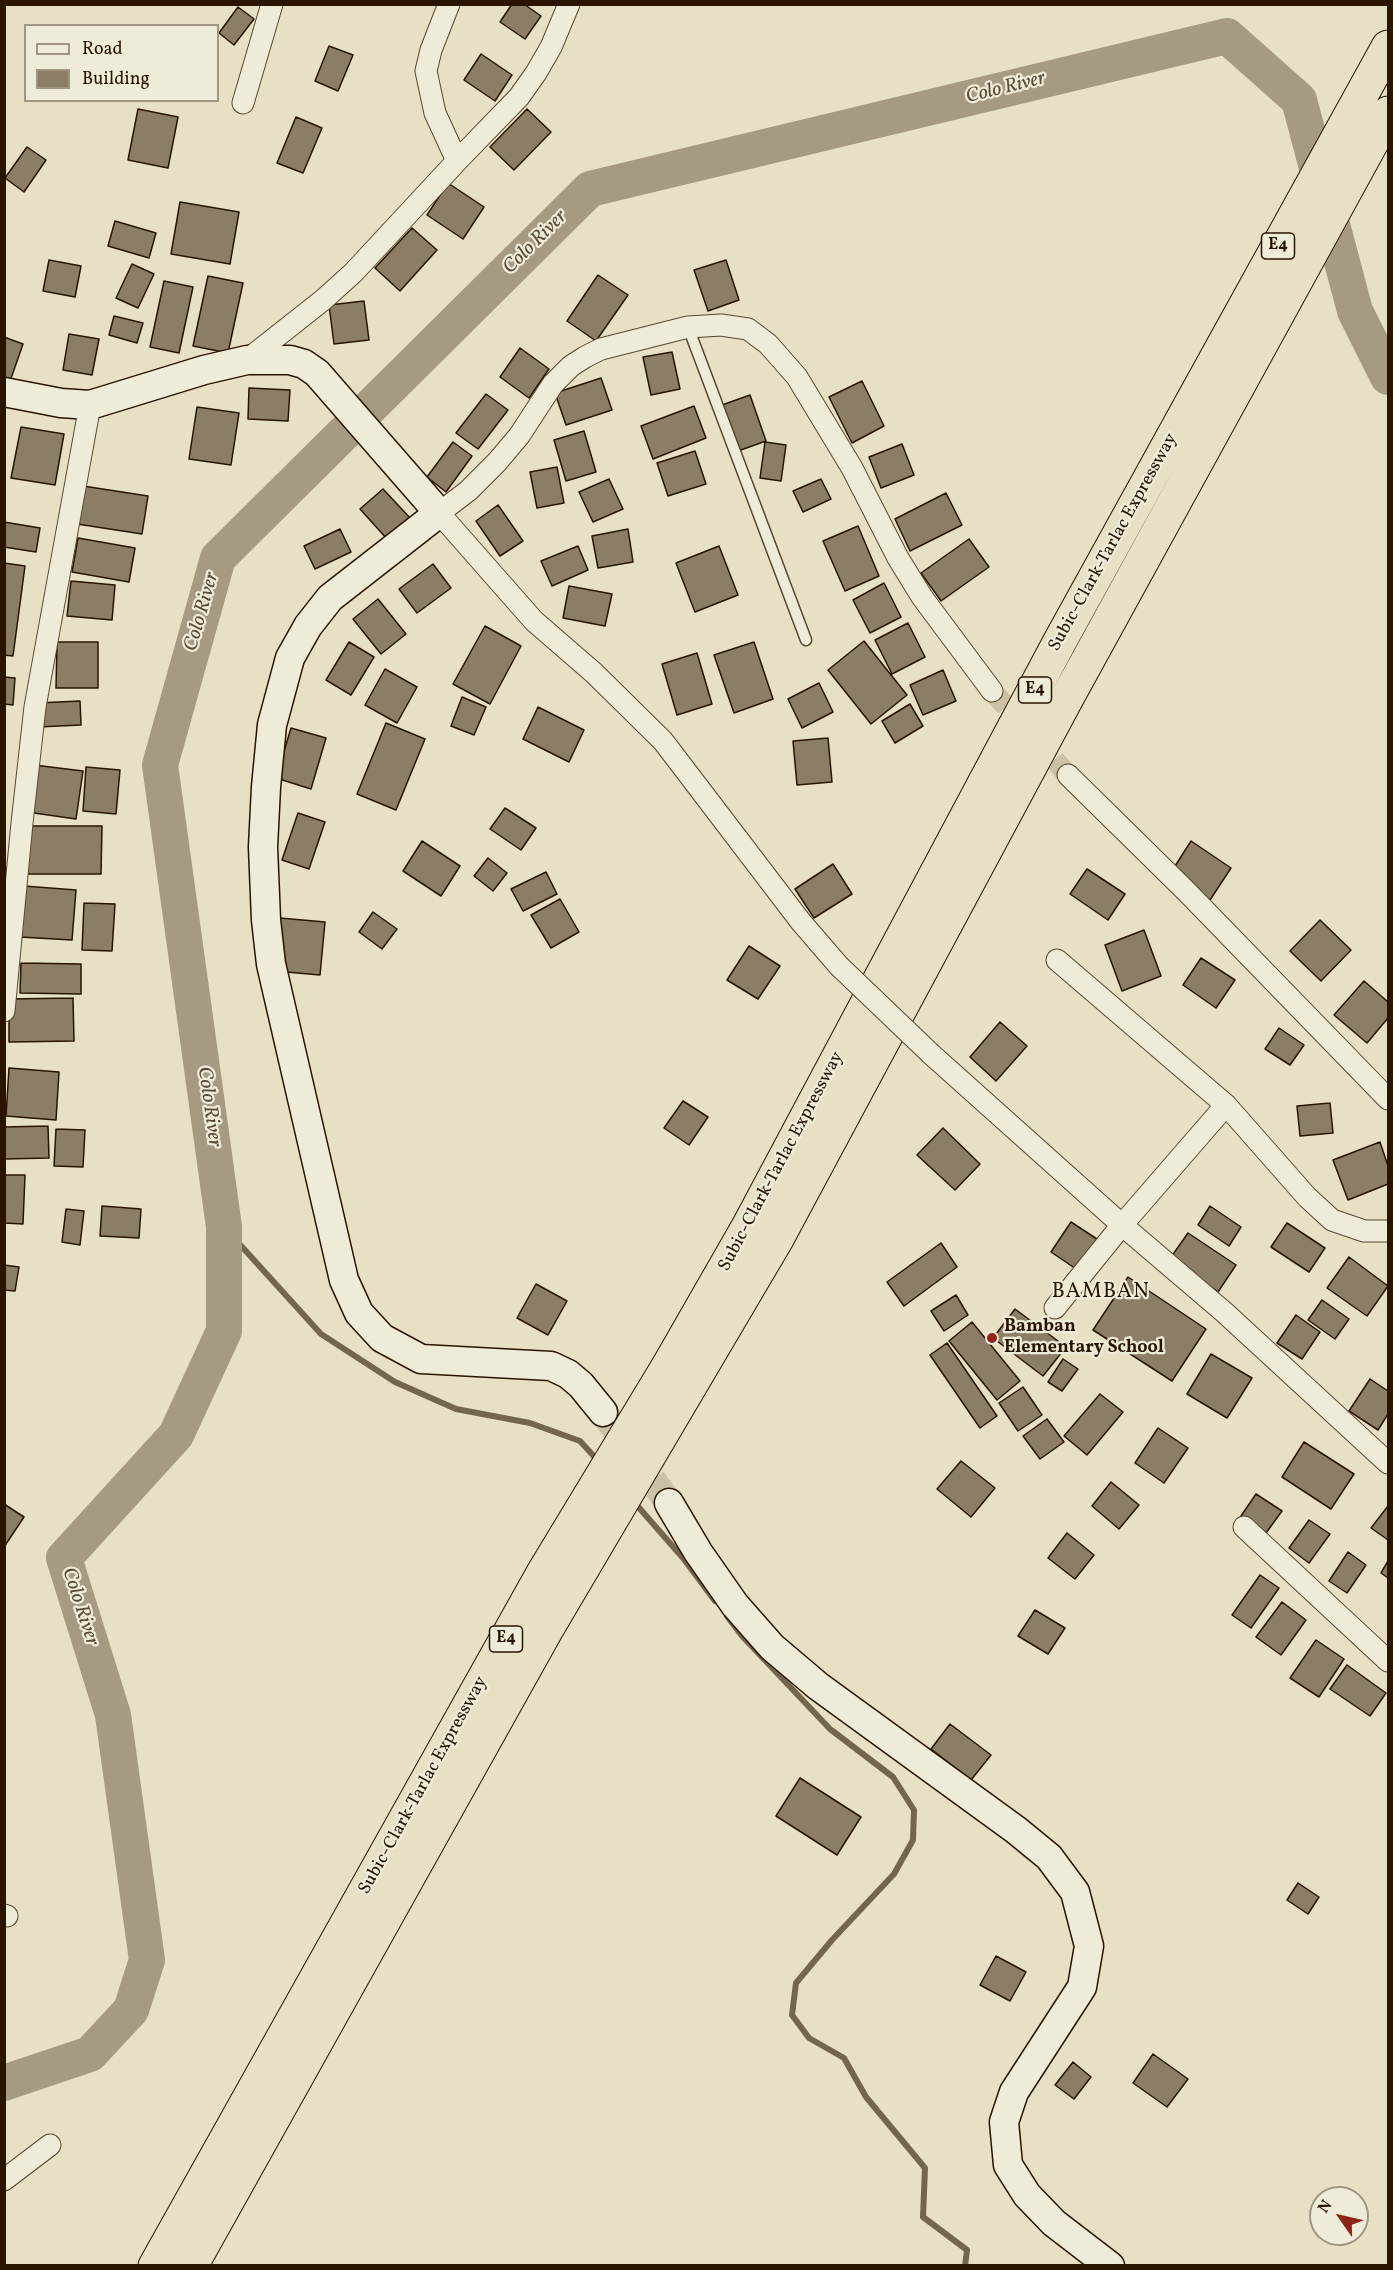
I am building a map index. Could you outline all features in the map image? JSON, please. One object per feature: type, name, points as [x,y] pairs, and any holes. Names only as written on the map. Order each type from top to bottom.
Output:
[{"type":"highway","name":"Subic-Clark-Tarlac Expressway","points":[[155,2265],[543,1573],[670,1363],[748,1227],[1060,641],[1389,47]]},
{"type":"highway","name":"Subic-Clark-Tarlac Expressway","points":[[192,2265],[548,1627],[778,1237],[1210,435],[1386,117]]},
{"type":"street","points":[[243,103],[272,4]]},
{"type":"street","points":[[449,4],[431,50],[426,71],[435,113],[457,161]]},
{"type":"street","points":[[247,360],[323,300],[352,273],[519,98],[537,73],[551,47],[569,4]]},
{"type":"street","points":[[603,1412],[581,1385],[568,1374],[551,1366],[421,1359],[382,1338],[359,1313],[344,1280],[271,964],[266,920],[263,847],[266,787],[272,725],[290,658],[308,626],[330,598],[468,491],[497,462],[519,436],[553,384],[571,366],[601,349],[688,327],[721,325],[748,329],[768,344],[797,377],[852,468],[898,558],[922,597],[992,691]]},
{"type":"street","points":[[4,392],[61,403],[90,405],[204,370],[247,360],[290,360],[304,364],[317,373],[534,621],[594,673],[663,741],[801,922],[839,966],[932,1054],[1122,1226],[1224,1312],[1389,1463]]},
{"type":"street","points":[[4,1011],[35,707],[90,405]]},
{"type":"street","points":[[1068,775],[1186,891],[1389,1099]]},
{"type":"street","points":[[1058,960],[1226,1105],[1307,1197],[1332,1220],[1364,1231],[1389,1231]]},
{"type":"street","points":[[1055,1308],[1226,1105]]},
{"type":"street","points":[[669,1503],[698,1552],[735,1605],[772,1647],[818,1686],[1016,1830],[1049,1857],[1075,1892],[1089,1946],[1082,1987],[1014,2092],[1004,2122],[1008,2165],[1027,2195],[1054,2223],[1110,2265]]},
{"type":"street","points":[[1244,1527],[1389,1661]]},
{"type":"street","points":[[4,2180],[50,2145]]},
{"type":"lane","points":[[688,327],[806,640]]},
{"type":"building","points":[[512,4],[524,4],[541,16],[525,39],[500,22]]},
{"type":"building","points":[[238,7],[254,19],[234,45],[219,33]]},
{"type":"building","points":[[329,46],[353,55],[338,91],[315,81]]},
{"type":"building","points":[[481,54],[512,75],[495,101],[464,80]]},
{"type":"building","points":[[138,109],[178,117],[168,168],[128,160]]},
{"type":"building","points":[[527,109],[551,132],[514,170],[490,147]]},
{"type":"building","points":[[296,117],[322,128],[303,173],[277,163]]},
{"type":"building","points":[[27,147],[46,160],[24,192],[5,178]]},
{"type":"building","points":[[448,183],[484,207],[463,239],[427,215]]},
{"type":"building","points":[[180,202],[239,212],[230,264],[171,254]]},
{"type":"building","points":[[115,221],[156,233],[149,258],[108,246]]},
{"type":"building","points":[[412,228],[437,250],[400,291],[375,268]]},
{"type":"building","points":[[49,260],[81,266],[75,297],[43,291]]},
{"type":"building","points":[[726,260],[739,300],[708,311],[694,270]]},
{"type":"building","points":[[132,264],[154,274],[138,308],[116,298]]},
{"type":"building","points":[[598,275],[628,295],[596,341],[567,321]]},
{"type":"building","points":[[208,276],[243,283],[228,353],[193,346]]},
{"type":"building","points":[[164,281],[193,287],[179,353],[150,347]]},
{"type":"building","points":[[364,301],[369,340],[334,344],[329,305]]},
{"type":"building","points":[[114,316],[143,323],[137,343],[109,335]]},
{"type":"building","points":[[69,334],[99,339],[92,375],[63,370]]},
{"type":"building","points":[[4,337],[23,344],[7,390],[4,389]]},
{"type":"building","points":[[520,348],[549,369],[529,398],[500,377]]},
{"type":"building","points":[[672,352],[680,389],[651,395],[643,357]]},
{"type":"building","points":[[601,378],[612,410],[566,425],[555,393]]},
{"type":"building","points":[[862,381],[884,426],[852,443],[829,397]]},
{"type":"building","points":[[249,388],[290,390],[288,421],[248,419]]},
{"type":"building","points":[[486,394],[508,410],[478,449],[456,433]]},
{"type":"building","points":[[750,395],[766,441],[738,451],[722,405]]},
{"type":"building","points":[[694,406],[706,438],[653,459],[641,426]]},
{"type":"building","points":[[197,407],[239,413],[231,465],[189,459]]},
{"type":"building","points":[[21,427],[64,434],[55,485],[11,478]]},
{"type":"building","points":[[584,431],[596,472],[566,481],[554,440]]},
{"type":"building","points":[[453,442],[472,456],[446,492],[427,477]]},
{"type":"building","points":[[765,442],[786,445],[781,481],[760,478]]},
{"type":"building","points":[[902,444],[914,475],[881,488],[869,457]]},
{"type":"building","points":[[695,451],[706,484],[668,496],[657,463]]},
{"type":"building","points":[[557,467],[564,503],[537,508],[530,472]]},
{"type":"building","points":[[609,479],[623,509],[593,522],[579,492]]},
{"type":"building","points":[[821,479],[831,499],[803,512],[793,491]]},
{"type":"building","points":[[83,486],[148,496],[142,534],[77,524]]},
{"type":"building","points":[[383,489],[411,519],[388,540],[360,509]]},
{"type":"building","points":[[946,493],[962,525],[910,551],[895,519]]},
{"type":"building","points":[[498,505],[523,541],[500,556],[476,521]]},
{"type":"building","points":[[4,522],[40,528],[36,552],[4,547]]},
{"type":"building","points":[[858,526],[879,576],[845,591],[823,541]]},
{"type":"building","points":[[340,529],[351,552],[315,569],[304,546]]},
{"type":"building","points":[[628,529],[633,562],[598,568],[592,536]]},
{"type":"building","points":[[78,538],[135,548],[129,582],[72,572]]},
{"type":"building","points":[[969,539],[989,567],[941,601],[921,573]]},
{"type":"building","points":[[578,546],[588,570],[552,586],[541,561]]},
{"type":"building","points":[[719,546],[738,595],[695,612],[676,563]]},
{"type":"building","points":[[4,563],[25,566],[13,656],[4,655]]},
{"type":"building","points":[[433,564],[451,588],[417,613],[399,589]]},
{"type":"building","points":[[71,581],[115,585],[112,620],[67,616]]},
{"type":"building","points":[[884,583],[901,617],[870,633],[853,600]]},
{"type":"building","points":[[569,586],[612,594],[605,626],[563,618]]},
{"type":"building","points":[[378,599],[406,634],[381,654],[353,619]]},
{"type":"building","points":[[908,623],[925,657],[892,674],[875,640]]},
{"type":"building","points":[[485,626],[521,646],[490,704],[453,684]]},
{"type":"building","points":[[864,641],[907,695],[871,724],[828,670]]},
{"type":"building","points":[[57,642],[98,642],[98,688],[56,688]]},
{"type":"building","points":[[349,642],[374,657],[351,695],[326,680]]},
{"type":"building","points":[[754,642],[773,699],[734,713],[714,655]]},
{"type":"building","points":[[697,653],[712,704],[677,715],[662,664]]},
{"type":"building","points":[[385,669],[417,687],[397,723],[365,705]]},
{"type":"building","points":[[943,670],[956,701],[923,715],[910,685]]},
{"type":"building","points":[[4,677],[15,678],[13,705],[4,704]]},
{"type":"building","points":[[819,683],[833,712],[802,728],[788,699]]},
{"type":"building","points":[[462,697],[486,707],[474,735],[451,726]]},
{"type":"building","points":[[80,701],[81,725],[38,727],[37,703]]},
{"type":"building","points":[[910,704],[923,726],[895,743],[882,721]]},
{"type":"building","points":[[538,707],[584,730],[569,762],[523,739]]},
{"type":"building","points":[[386,723],[425,739],[396,810],[357,794]]},
{"type":"building","points":[[291,728],[326,738],[311,789],[276,778]]},
{"type":"building","points":[[828,738],[832,782],[797,785],[793,741]]},
{"type":"building","points":[[34,765],[83,771],[76,819],[27,812]]},
{"type":"building","points":[[86,767],[120,770],[116,814],[83,811]]},
{"type":"building","points":[[505,808],[536,828],[521,850],[490,829]]},
{"type":"building","points":[[298,813],[325,822],[309,869],[282,860]]},
{"type":"building","points":[[25,826],[102,826],[101,874],[25,874]]},
{"type":"building","points":[[422,841],[460,866],[441,896],[403,871]]},
{"type":"building","points":[[1191,841],[1231,868],[1210,900],[1170,874]]},
{"type":"building","points":[[488,858],[507,873],[493,891],[474,876]]},
{"type":"building","points":[[833,864],[852,894],[814,918],[795,889]]},
{"type":"building","points":[[1087,869],[1125,894],[1108,920],[1070,894]]},
{"type":"building","points":[[546,872],[557,894],[523,911],[511,889]]},
{"type":"building","points":[[24,886],[76,890],[72,940],[20,937]]},
{"type":"building","points":[[560,899],[579,932],[551,948],[531,915]]},
{"type":"building","points":[[84,903],[115,904],[112,951],[82,950]]},
{"type":"building","points":[[373,912],[397,929],[382,949],[359,932]]},
{"type":"building","points":[[280,918],[325,922],[320,975],[275,971]]},
{"type":"building","points":[[1320,920],[1351,950],[1321,981],[1290,951]]},
{"type":"building","points":[[1144,930],[1161,976],[1122,991],[1105,945]]},
{"type":"building","points":[[749,946],[780,966],[758,999],[727,980]]},
{"type":"building","points":[[1201,958],[1235,980],[1216,1008],[1183,985]]},
{"type":"building","points":[[21,963],[81,964],[81,994],[20,993]]},
{"type":"building","points":[[1364,981],[1388,1002],[1388,1018],[1367,1043],[1334,1015]]},
{"type":"building","points":[[73,998],[74,1041],[9,1042],[9,999]]},
{"type":"building","points":[[1000,1022],[1027,1046],[996,1081],[970,1057]]},
{"type":"building","points":[[1279,1028],[1304,1045],[1290,1065],[1265,1049]]},
{"type":"building","points":[[9,1068],[59,1072],[56,1120],[6,1116]]},
{"type":"building","points":[[683,1101],[708,1117],[689,1145],[664,1128]]},
{"type":"building","points":[[1330,1103],[1333,1133],[1300,1136],[1297,1106]]},
{"type":"building","points":[[48,1126],[49,1158],[4,1159],[4,1127]]},
{"type":"building","points":[[943,1128],[980,1164],[955,1190],[917,1155]]},
{"type":"building","points":[[56,1129],[85,1130],[83,1167],[54,1166]]},
{"type":"building","points":[[1380,1142],[1388,1166],[1388,1184],[1348,1200],[1333,1160]]},
{"type":"building","points":[[4,1175],[25,1175],[23,1224],[4,1223]]},
{"type":"building","points":[[102,1206],[141,1209],[139,1238],[100,1236]]},
{"type":"building","points":[[1210,1206],[1241,1227],[1229,1246],[1198,1225]]},
{"type":"building","points":[[66,1209],[84,1211],[80,1245],[62,1242]]},
{"type":"building","points":[[1071,1222],[1100,1241],[1079,1271],[1051,1252]]},
{"type":"building","points":[[1287,1223],[1325,1248],[1309,1272],[1271,1247]]},
{"type":"building","points":[[1188,1233],[1236,1265],[1218,1292],[1169,1260]]},
{"type":"building","points":[[941,1243],[957,1267],[904,1306],[887,1282]]},
{"type":"building","points":[[1349,1257],[1388,1286],[1367,1316],[1327,1288]]},
{"type":"building","points":[[4,1265],[19,1267],[15,1291],[4,1290]]},
{"type":"building","points":[[1128,1277],[1206,1329],[1172,1381],[1093,1330]]},
{"type":"building","points":[[536,1284],[567,1301],[548,1335],[517,1318]]},
{"type":"building","points":[[956,1295],[968,1315],[944,1331],[931,1311]]},
{"type":"building","points":[[1322,1300],[1349,1319],[1335,1339],[1308,1320]]},
{"type":"building","points":[[1015,1309],[1066,1347],[1043,1376],[993,1338]]},
{"type":"building","points":[[1296,1315],[1320,1332],[1302,1359],[1277,1343]]},
{"type":"building","points":[[972,1322],[1020,1381],[997,1400],[949,1341]]},
{"type":"building","points":[[947,1343],[997,1416],[980,1428],[930,1355]]},
{"type":"building","points":[[1211,1354],[1252,1378],[1227,1418],[1187,1394]]},
{"type":"building","points":[[1063,1359],[1078,1369],[1062,1391],[1048,1382]]},
{"type":"building","points":[[1370,1379],[1388,1391],[1388,1414],[1378,1430],[1349,1411]]},
{"type":"building","points":[[1023,1387],[1042,1415],[1018,1431],[999,1403]]},
{"type":"building","points":[[1100,1394],[1123,1412],[1087,1455],[1064,1436]]},
{"type":"building","points":[[1047,1419],[1064,1442],[1040,1459],[1023,1436]]},
{"type":"building","points":[[1158,1428],[1188,1448],[1164,1483],[1135,1463]]},
{"type":"building","points":[[1304,1442],[1354,1474],[1331,1509],[1282,1477]]},
{"type":"building","points":[[961,1461],[995,1488],[971,1517],[937,1489]]},
{"type":"building","points":[[1111,1482],[1139,1505],[1119,1529],[1092,1506]]},
{"type":"building","points":[[1256,1494],[1282,1511],[1266,1533],[1241,1516]]},
{"type":"building","points":[[4,1504],[24,1517],[4,1547]]},
{"type":"building","points":[[1388,1506],[1388,1540],[1371,1528]]},
{"type":"building","points":[[1309,1520],[1330,1534],[1309,1563],[1289,1548]]},
{"type":"building","points":[[1067,1533],[1094,1555],[1075,1579],[1048,1558]]},
{"type":"building","points":[[1348,1552],[1366,1565],[1347,1593],[1329,1581]]},
{"type":"building","points":[[1388,1561],[1388,1578],[1381,1573]]},
{"type":"building","points":[[1260,1575],[1279,1588],[1251,1628],[1232,1615]]},
{"type":"building","points":[[1282,1602],[1306,1620],[1281,1655],[1256,1637]]},
{"type":"building","points":[[1035,1610],[1065,1628],[1048,1654],[1018,1636]]},
{"type":"building","points":[[1316,1640],[1344,1659],[1319,1697],[1290,1678]]},
{"type":"building","points":[[1347,1665],[1386,1693],[1370,1716],[1330,1689]]},
{"type":"building","points":[[950,1724],[991,1755],[971,1780],[931,1749]]},
{"type":"building","points":[[800,1778],[861,1817],[837,1855],[776,1816]]},
{"type":"building","points":[[1298,1883],[1319,1897],[1308,1914],[1287,1900]]},
{"type":"building","points":[[996,1956],[1026,1972],[1010,2001],[980,1985]]},
{"type":"building","points":[[1153,2054],[1188,2079],[1167,2107],[1133,2083]]},
{"type":"building","points":[[1073,2062],[1091,2077],[1074,2099],[1055,2085]]},
{"type":"waterway","name":"Colo River","points":[[4,2083],[90,2054],[131,2010],[147,1960],[113,1715],[64,1558],[176,1435],[224,1331],[224,1227],[160,765],[218,558],[590,189],[1227,36],[1299,100],[1355,311],[1388,377]]},
{"type":"waterway","points":[[224,1227],[321,1334],[395,1382],[456,1409],[530,1423],[580,1441],[600,1463]]},
{"type":"waterway","points":[[634,1502],[683,1558],[715,1601]]},
{"type":"waterway","points":[[727,1616],[742,1636],[830,1729],[893,1777],[914,1810],[913,1840],[894,1874],[832,1940],[796,1983],[792,2015],[809,2038],[844,2058],[866,2097],[925,2168],[923,2217],[967,2250],[965,2266]]},
{"type":"tunnel","points":[[992,691],[1068,775]]},
{"type":"tunnel","points":[[603,1412],[669,1503]]},
{"type":"place","name":"Bamban Elementary School","points":[[992,1338]]},
{"type":"district","name":"BAMBAN","points":[[1101,1293]]}]
